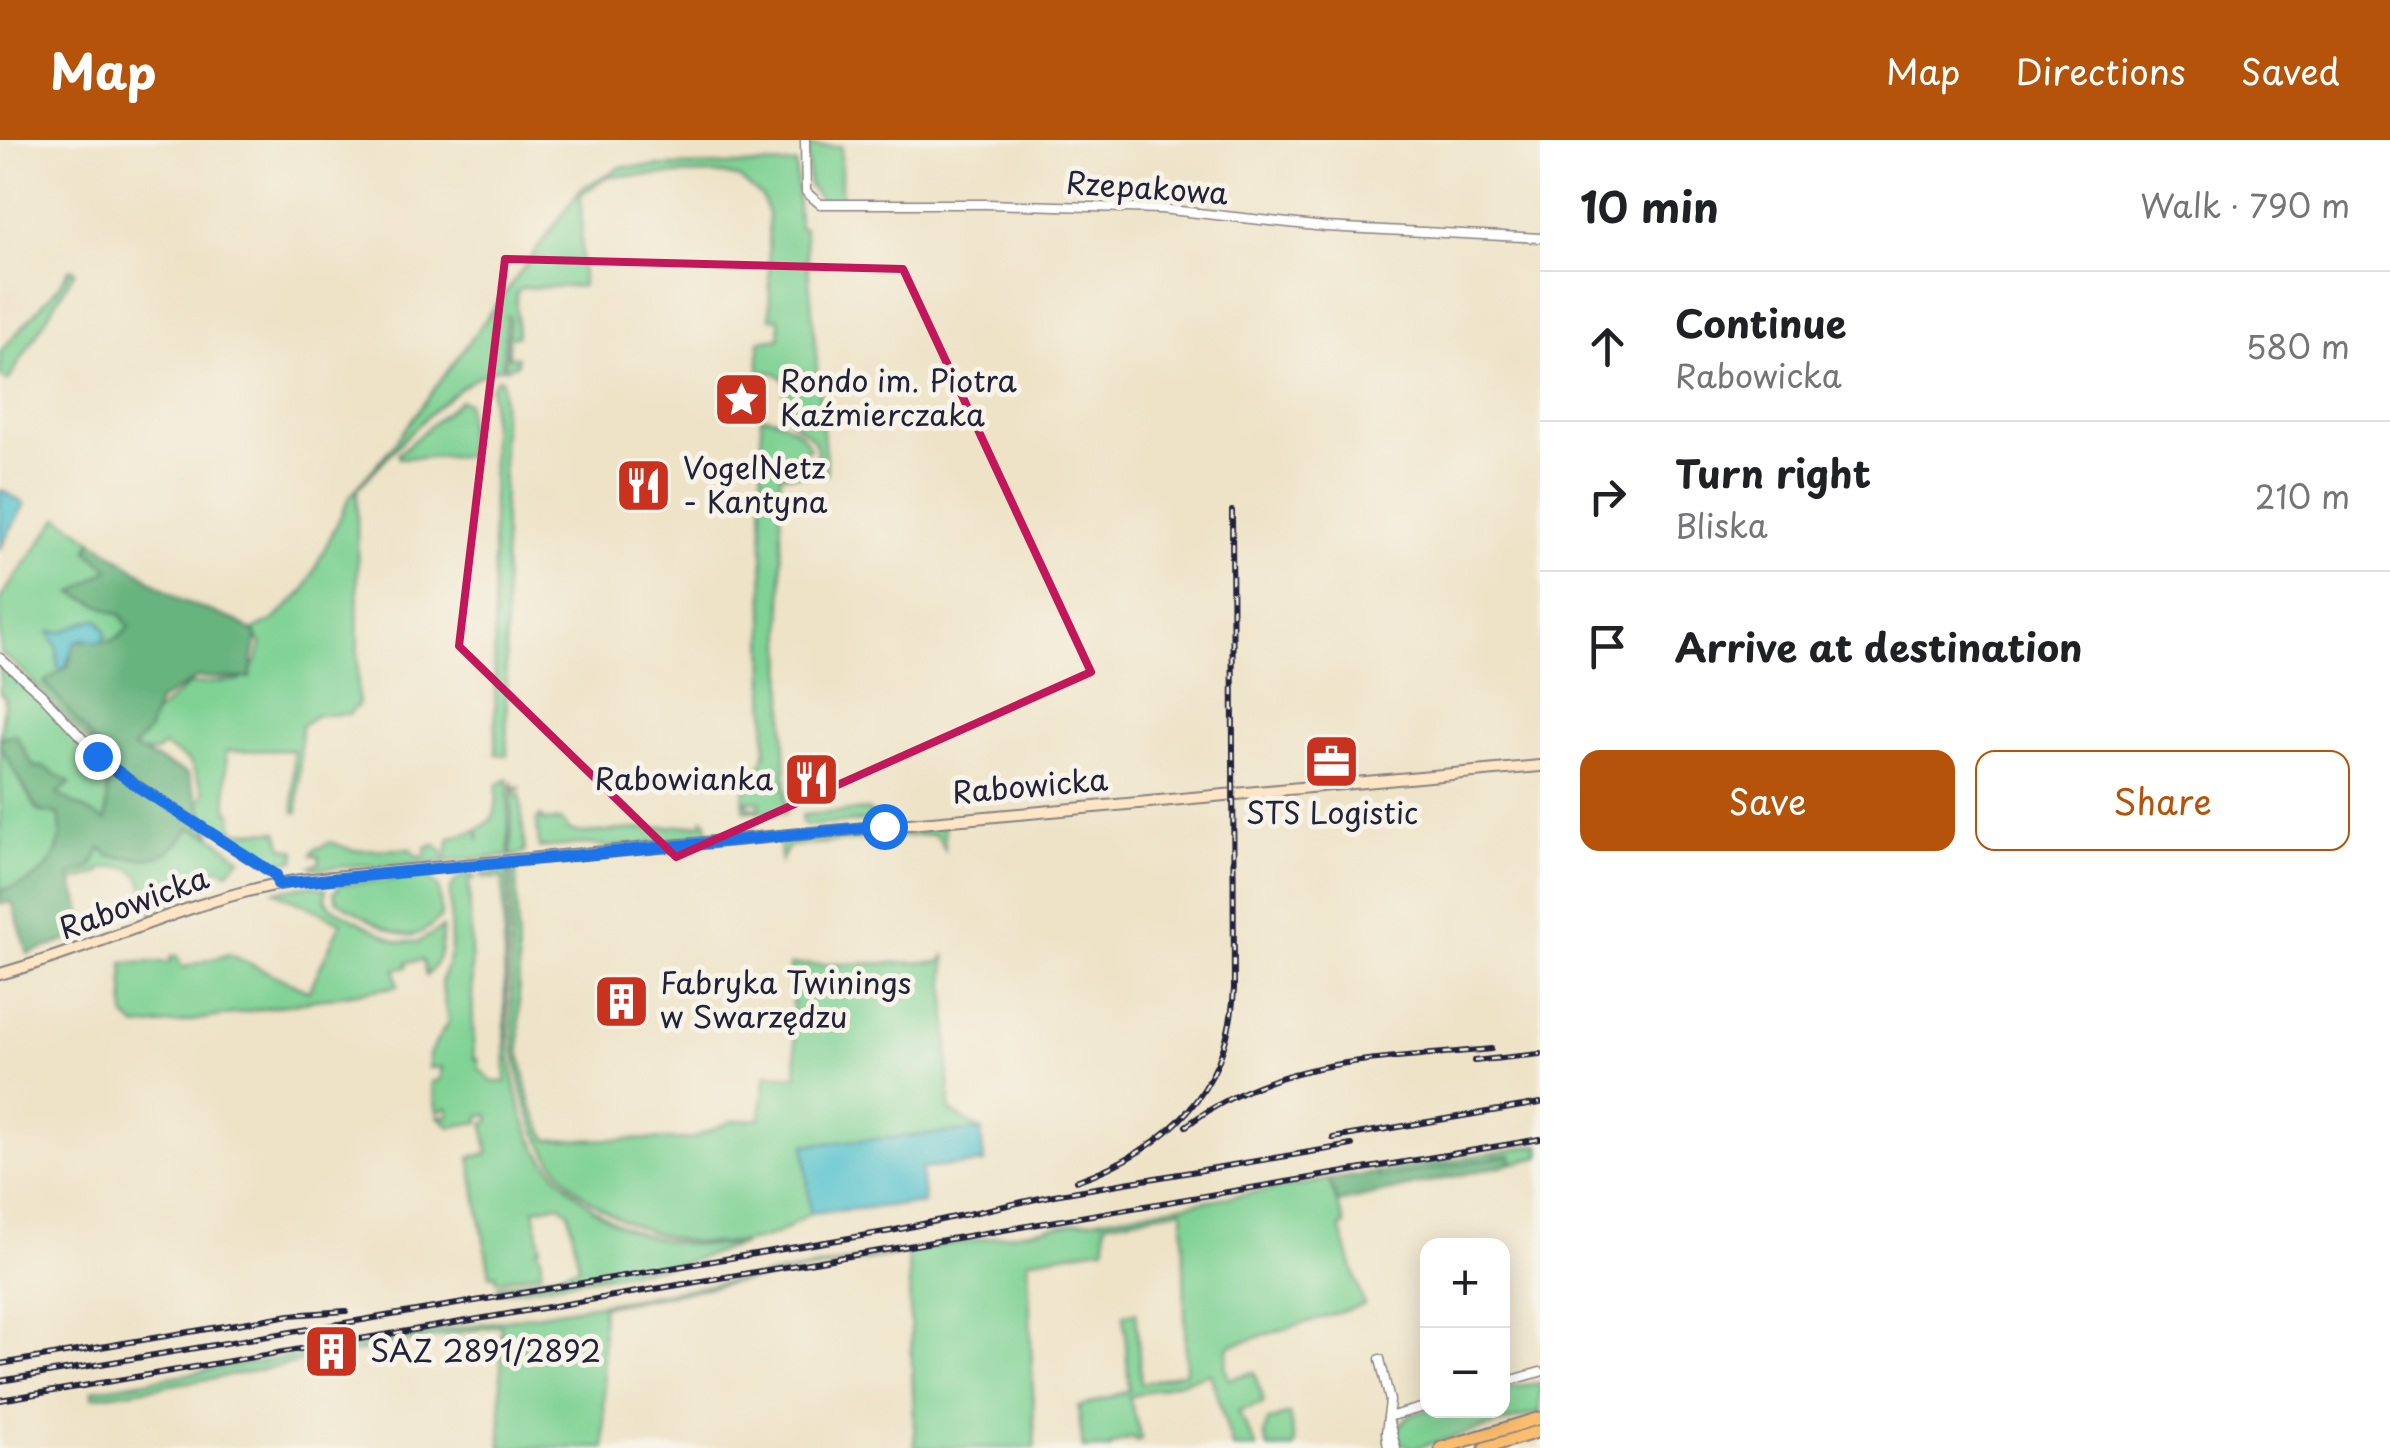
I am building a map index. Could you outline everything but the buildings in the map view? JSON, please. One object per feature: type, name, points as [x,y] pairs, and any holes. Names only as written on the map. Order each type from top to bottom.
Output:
[{"type":"main road","points":[[1441,1448],[1540,1418]]},
{"type":"main road","points":[[1485,1448],[1540,1431]]},
{"type":"street","name":"Rzepakowa","points":[[805,140],[806,192],[820,204],[1161,210],[1325,227],[1540,238]]},
{"type":"street","points":[[0,658],[42,695],[108,764],[276,875],[278,884]]},
{"type":"street","name":"Rabowicka","points":[[0,974],[75,951],[151,920],[278,884],[1540,766]]},
{"type":"street","points":[[1380,1359],[1390,1401],[1392,1447]]},
{"type":"street","points":[[1510,1381],[1540,1372]]},
{"type":"street","points":[[1388,1418],[1420,1408]]},
{"type":"highlighted area","points":[[505,259],[903,269],[1091,672],[676,857],[459,646]]},
{"type":"green space","points":[[841,146],[841,202],[823,202],[809,186],[807,147]]},
{"type":"green space","points":[[796,164],[799,227],[804,228],[805,234],[827,475],[817,475],[817,449],[812,438],[786,415],[784,379],[759,371],[759,341],[780,338],[779,319],[770,318],[768,214],[762,197],[740,179],[724,174],[609,176],[581,194],[582,286],[522,288],[516,293],[517,336],[509,337],[509,357],[517,357],[517,364],[505,368],[510,316],[507,315],[502,368],[486,373],[446,400],[357,490],[358,705],[349,714],[317,715],[301,726],[298,812],[294,812],[293,750],[226,751],[227,811],[232,812],[233,829],[278,831],[283,847],[296,851],[295,861],[270,861],[193,811],[205,793],[189,761],[163,746],[157,752],[140,752],[135,758],[125,740],[188,685],[241,680],[257,661],[261,644],[253,630],[275,619],[304,591],[351,495],[394,444],[582,188],[621,167]]},
{"type":"green space","points":[[70,268],[75,271],[8,381],[0,376],[0,352],[59,286]]},
{"type":"green space","points":[[497,379],[502,379],[507,755],[496,754],[491,388]]},
{"type":"green space","points":[[460,400],[467,403],[468,456],[399,458],[398,454]]},
{"type":"green space","points":[[761,417],[783,422],[797,431],[810,449],[798,453],[798,458],[811,463],[811,475],[780,475],[786,813],[744,810],[744,803],[749,808],[760,807],[760,801],[743,801],[766,749]]},
{"type":"green space","points":[[59,517],[93,540],[88,550],[110,569],[74,593],[121,615],[129,627],[117,638],[100,643],[105,638],[52,631],[50,635],[57,646],[58,668],[64,670],[45,683],[102,756],[21,669],[0,653],[0,599]]},
{"type":"green space","points":[[93,540],[180,600],[239,622],[257,635],[250,678],[197,678],[158,702],[149,730],[133,748],[188,774],[212,836],[190,828],[164,854],[147,858],[109,856],[101,848],[91,868],[70,876],[89,933],[28,954],[12,902],[0,904],[0,890],[28,881],[48,866],[61,829],[59,814],[38,811],[0,746],[0,738],[15,734],[34,767],[44,767],[70,783],[57,794],[106,821],[108,783],[95,760],[104,754],[44,682],[68,667],[74,642],[110,641],[129,627],[121,615],[73,593],[109,569],[87,550]]},
{"type":"green space","points":[[0,663],[61,718],[101,768],[109,792],[105,822],[57,794],[69,784],[34,767],[15,735],[0,738],[5,698],[0,693]]},
{"type":"green space","points":[[0,746],[38,811],[59,814],[61,829],[48,866],[28,882],[0,890]]},
{"type":"green space","points":[[508,779],[509,856],[380,867],[311,866],[320,863],[319,856],[312,855],[314,850],[331,842],[352,850],[411,849],[417,857],[426,856],[426,847],[436,845],[446,857],[450,838],[477,830],[479,840],[478,829],[495,811],[497,785]]},
{"type":"green space","points":[[512,782],[514,788],[522,788],[513,791],[520,795],[525,853],[511,856]]},
{"type":"green space","points":[[867,810],[873,814],[867,821],[806,826],[801,820],[803,815]]},
{"type":"green space","points":[[541,816],[543,821],[561,820],[570,831],[584,833],[702,824],[703,819],[708,833],[703,838],[612,847],[584,844],[539,848],[537,820]]},
{"type":"green space","points":[[944,826],[945,849],[935,834],[789,846],[781,861],[780,839]]},
{"type":"green space","points":[[190,828],[212,836],[240,858],[229,872],[218,868],[174,883],[183,906],[151,914],[142,882],[125,867],[100,870],[72,882],[70,876],[91,868],[101,847],[110,856],[156,857],[173,848]]},
{"type":"green space","points":[[516,869],[520,1054],[531,1106],[548,1140],[691,1139],[732,1121],[760,1119],[766,1074],[797,1076],[790,965],[940,962],[945,956],[950,1111],[981,1130],[805,1145],[810,1213],[778,1233],[750,1241],[718,1243],[671,1238],[602,1208],[562,1174],[536,1132],[521,1085],[513,1034],[511,979],[511,870]]},
{"type":"green space","points":[[508,870],[510,1051],[525,1121],[538,1150],[579,1196],[615,1222],[677,1242],[743,1244],[683,1263],[499,1292],[498,1286],[579,1267],[569,1212],[559,1204],[534,1209],[541,1272],[497,1281],[496,1274],[490,1275],[470,1157],[488,1154],[484,1124],[489,1122],[489,1115],[480,1116],[480,1122],[450,1127],[438,1116],[449,1116],[448,1108],[437,1112],[431,1082],[440,1080],[442,1067],[429,1068],[429,1054],[448,1022],[441,983],[451,951],[450,891],[456,880],[470,873],[475,879],[469,880],[474,1058],[492,1082],[506,1082],[503,878],[481,875]]},
{"type":"green space","points":[[427,877],[439,888],[441,917],[413,935],[375,922],[337,901],[334,893],[341,884]]},
{"type":"green space","points":[[312,885],[326,889],[325,899],[331,907],[398,942],[418,942],[442,928],[435,965],[426,976],[423,960],[407,962],[407,967],[395,969],[398,986],[179,1023],[137,1027],[125,1016],[123,963],[170,962],[171,956],[177,956],[182,968],[229,954],[309,991],[341,922],[275,891]]},
{"type":"green space","points":[[1540,1145],[1540,1157],[1513,1163],[1510,1155],[1379,1178],[1377,1173]]},
{"type":"green space","points":[[1510,1155],[1513,1163],[1337,1203],[1329,1180],[1377,1173],[1379,1178]]},
{"type":"green space","points":[[1329,1180],[1345,1225],[1340,1227],[1364,1305],[1229,1346],[1225,1368],[1229,1379],[1254,1372],[1264,1403],[1238,1411],[1257,1448],[1233,1448],[1210,1373],[1129,1397],[1142,1439],[1136,1441],[1134,1437],[1111,1448],[1083,1448],[1078,1407],[1129,1391],[1124,1314],[1136,1312],[1141,1384],[1186,1372],[1183,1209],[1105,1223],[1105,1247],[1028,1260],[1035,1448],[915,1448],[908,1253],[602,1306],[605,1448],[501,1448],[501,1325],[93,1397],[93,1390]]},
{"type":"green space","points":[[1540,1383],[1540,1412],[1416,1448],[1397,1436],[1401,1424],[1420,1412],[1420,1418],[1510,1418],[1510,1387]]},
{"type":"green space","points":[[1289,1414],[1293,1448],[1268,1448],[1264,1434],[1268,1421]]},
{"type":"water","points":[[2,490],[25,504],[0,548],[0,493]]},
{"type":"water","points":[[99,620],[105,638],[100,643],[84,639],[75,642],[64,670],[58,668],[57,647],[49,632],[62,632]]},
{"type":"water","points":[[981,1130],[984,1163],[921,1169],[924,1203],[810,1213],[805,1145]]},
{"type":"railway","points":[[1076,1181],[1139,1151],[1166,1133],[1188,1111],[1206,1086],[1230,1025],[1234,988],[1232,511]]},
{"type":"railway","points":[[1186,1126],[1221,1103],[1294,1074],[1370,1060],[1491,1049]]},
{"type":"railway","points":[[1474,1061],[1540,1054]]},
{"type":"railway","points":[[1333,1138],[1540,1103]]},
{"type":"railway","points":[[0,1400],[1540,1139]]},
{"type":"railway","points":[[0,1381],[891,1231],[1054,1195],[1352,1145]]},
{"type":"railway","points":[[0,1364],[290,1315],[346,1311]]},
{"type":"place","name":"Rondo im. Piotra Kaźmierczaka","points":[[741,399]]},
{"type":"place","name":"VogelNetz - Kantyna","points":[[644,486]]},
{"type":"place","name":"STS Logistic","points":[[1332,761]]},
{"type":"place","name":"Rabowianka","points":[[812,780]]},
{"type":"place","name":"Fabryka Twinings w Swarzędzu","points":[[621,1001]]},
{"type":"place","name":"SAZ 2891/2892","points":[[331,1352]]},
{"type":"route","points":[[97,756],[276,875],[278,884],[884,826]]}]
